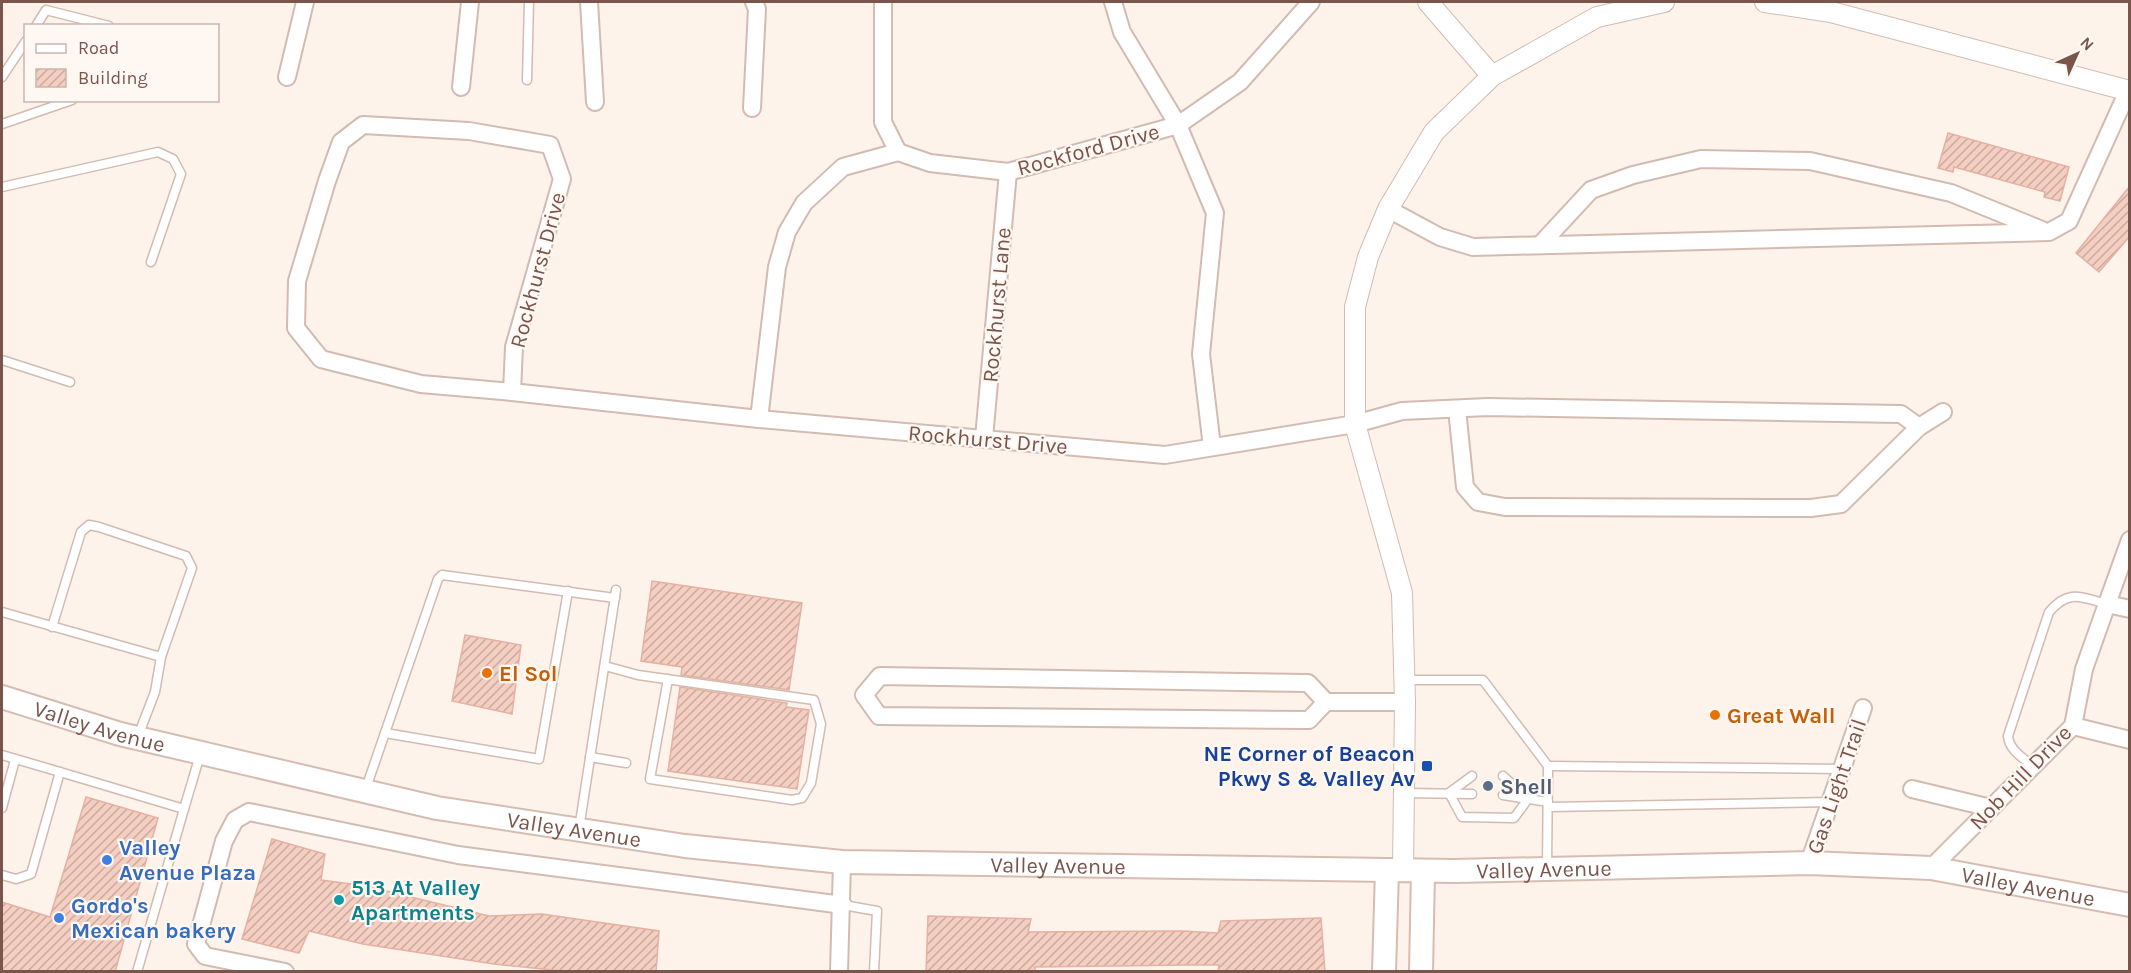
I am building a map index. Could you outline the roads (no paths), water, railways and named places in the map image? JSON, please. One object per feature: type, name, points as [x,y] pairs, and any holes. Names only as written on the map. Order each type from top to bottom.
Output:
[{"type":"main road","name":"Valley Avenue","points":[[2,697],[137,738],[437,808],[685,846],[842,862],[1404,871],[1809,863],[1931,868],[2130,906]]},
{"type":"main road","points":[[1384,972],[1404,871]]},
{"type":"main road","points":[[1404,871],[1421,972]]},
{"type":"street","points":[[286,77],[305,2]]},
{"type":"street","points":[[461,87],[470,2]]},
{"type":"street","points":[[590,2],[595,102]]},
{"type":"street","points":[[752,108],[757,9],[754,2]]},
{"type":"street","points":[[759,419],[777,267],[787,232],[804,203],[843,167],[898,152],[883,122],[883,2]]},
{"type":"street","points":[[1113,2],[1122,32],[1178,125],[1215,213],[1201,354],[1212,447]]},
{"type":"street","name":"Rockford Drive","points":[[898,152],[930,163],[1008,172],[1178,125],[1240,82],[1311,2]]},
{"type":"street","points":[[1428,2],[1492,76]]},
{"type":"street","points":[[1404,871],[1405,702],[1401,593],[1355,424],[1355,307],[1368,257],[1388,209],[1434,132],[1492,76],[1597,17],[1664,2]]},
{"type":"street","points":[[1388,209],[1440,237],[1473,247],[2049,232],[2069,221],[2129,89],[1831,12],[1765,2]]},
{"type":"street","name":"Rockhurst Drive","points":[[512,392],[514,347],[562,179],[550,145],[469,131],[363,125],[341,142],[327,182],[297,281],[296,328],[321,359],[421,384],[759,419],[1165,455],[1355,424],[1402,411],[1488,407],[1901,414],[1919,426]]},
{"type":"street","points":[[1540,245],[1591,190],[1633,175],[1701,159],[1810,161],[1951,193],[2049,232]]},
{"type":"street","name":"Rockhurst Lane","points":[[984,438],[1008,172]]},
{"type":"street","points":[[1457,409],[1465,488],[1478,502],[1505,507],[1811,508],[1841,504],[1919,426],[1943,412]]},
{"type":"street","name":"Nob Hill Drive","points":[[1931,868],[2073,726],[2084,669],[2130,540]]},
{"type":"street","points":[[2107,604],[2130,609]]},
{"type":"street","points":[[1326,702],[1309,720],[879,716],[864,696],[880,676],[1308,683],[1326,702],[1405,702]]},
{"type":"street","name":"Gas Light Trail","points":[[1809,863],[1863,708]]},
{"type":"street","points":[[2073,726],[2130,740]]},
{"type":"street","points":[[1912,789],[1991,808]]},
{"type":"street","points":[[285,972],[205,956],[195,944],[224,841],[235,820],[249,812],[458,855],[843,905]]},
{"type":"street","points":[[839,972],[843,905],[842,862]]},
{"type":"lane","points":[[527,80],[529,2]]},
{"type":"lane","points":[[37,24],[46,10],[101,24]]},
{"type":"lane","points":[[2,77],[24,44]]},
{"type":"lane","points":[[2,124],[66,102]]},
{"type":"lane","points":[[2,187],[158,152],[173,159],[182,174],[151,262]]},
{"type":"lane","points":[[2,360],[70,382]]},
{"type":"lane","points":[[52,627],[81,532],[89,525],[186,556],[190,561],[192,568],[161,657],[155,692],[137,738]]},
{"type":"lane","points":[[365,792],[438,579],[442,575],[568,591],[616,594],[579,830]]},
{"type":"lane","points":[[385,733],[535,761],[540,756],[568,591]]},
{"type":"lane","points":[[2033,766],[2008,743],[2008,736],[2049,612],[2060,599],[2068,596],[2107,604]]},
{"type":"lane","points":[[2,612],[161,657]]},
{"type":"lane","points":[[605,666],[669,679],[814,700],[821,724],[811,783],[802,798],[792,800],[650,779],[669,679]]},
{"type":"lane","points":[[1404,680],[1483,680],[1548,766],[1547,869]]},
{"type":"lane","points":[[137,972],[201,754]]},
{"type":"lane","points":[[2,755],[184,809]]},
{"type":"lane","points":[[590,757],[626,763]]},
{"type":"lane","points":[[2,808],[15,759]]},
{"type":"lane","points":[[1548,766],[1842,769]]},
{"type":"lane","points":[[2,875],[16,879],[30,874],[60,772]]},
{"type":"lane","points":[[1449,793],[1472,776]]},
{"type":"lane","points":[[1503,776],[1528,799]]},
{"type":"lane","points":[[1404,793],[1472,794]]},
{"type":"lane","points":[[1449,793],[1462,817],[1514,818],[1528,799]]},
{"type":"lane","points":[[1503,795],[1548,805],[1830,802]]},
{"type":"lane","points":[[843,905],[877,911],[874,972]]},
{"type":"place","name":"El Sol","points":[[487,673]]},
{"type":"place","name":"Great Wall","points":[[1715,715]]},
{"type":"place","name":"NE Corner of Beacon Pkwy S & Valley Av","points":[[1427,766]]},
{"type":"place","name":"Shell","points":[[1488,786]]},
{"type":"place","name":"Valley Avenue Plaza","points":[[107,860]]},
{"type":"place","name":"513 At Valley Apartments","points":[[339,900]]},
{"type":"place","name":"Gordo's Mexican bakery","points":[[59,918]]}]
